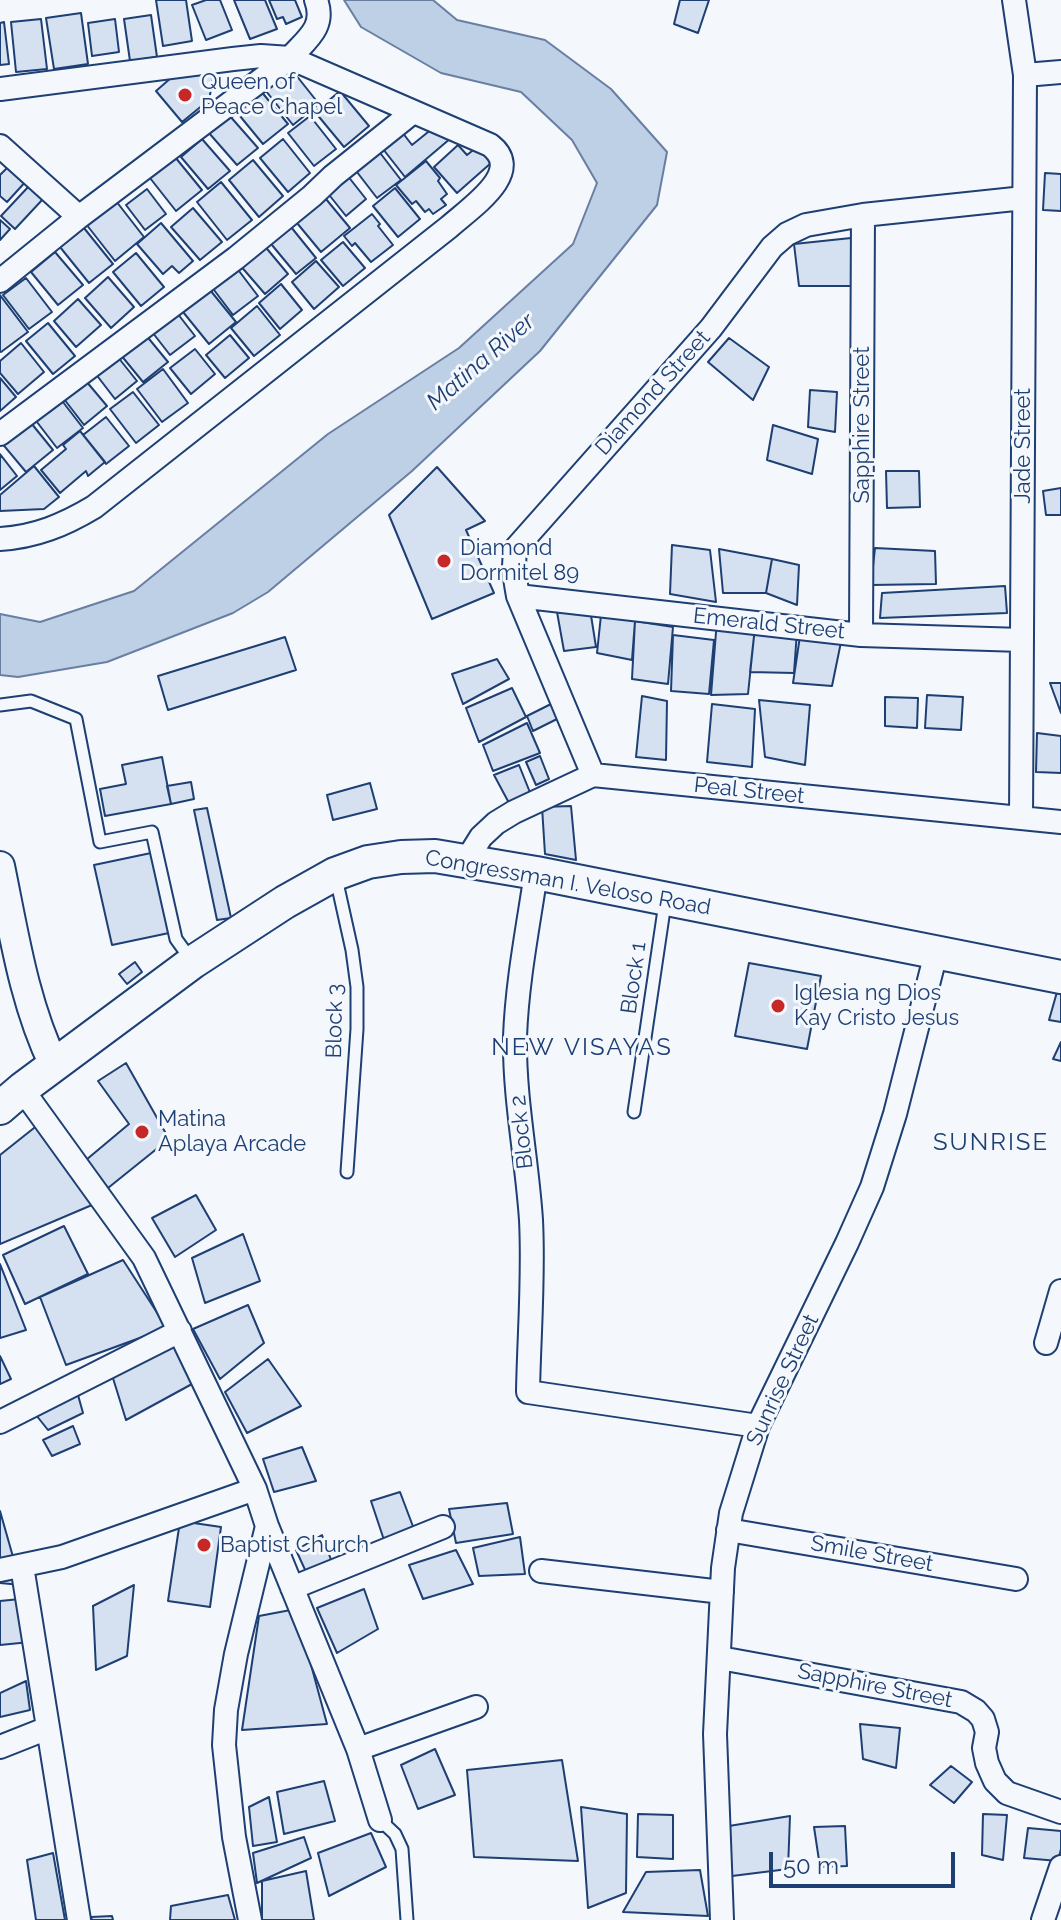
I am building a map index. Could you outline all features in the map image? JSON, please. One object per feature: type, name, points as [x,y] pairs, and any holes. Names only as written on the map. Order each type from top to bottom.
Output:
[{"type":"main road","name":"Congressman I. Veloso Road","points":[[11,1099],[193,962],[285,902],[335,874],[368,862],[401,857],[435,856],[536,873],[1061,977]]},
{"type":"street","points":[[0,281],[79,217],[290,58],[319,22],[316,0]]},
{"type":"street","name":"Jade Street","points":[[1014,0],[1025,75],[1021,818]]},
{"type":"street","points":[[0,89],[261,56],[290,58],[490,145],[498,151],[503,167],[501,176],[485,196],[449,227],[94,507],[48,531],[0,539]]},
{"type":"street","points":[[1025,75],[1061,72]]},
{"type":"street","points":[[0,434],[236,258],[413,112]]},
{"type":"street","points":[[0,146],[79,217]]},
{"type":"street","name":"Diamond Street","points":[[593,775],[518,596],[513,571],[516,548],[711,328],[772,247],[787,234],[806,225],[863,215],[1024,198]]},
{"type":"street","name":"Sapphire Street","points":[[861,635],[863,215]]},
{"type":"street","name":"Emerald Street","points":[[518,596],[861,635],[1022,640]]},
{"type":"street","points":[[466,861],[481,837],[496,823],[593,775]]},
{"type":"street","name":"Peal Street","points":[[593,775],[1061,822]]},
{"type":"street","points":[[0,866],[29,1005],[54,1065]]},
{"type":"street","name":"Block 2","points":[[536,873],[520,979],[515,1040],[531,1220],[528,1392],[758,1426]]},
{"type":"street","name":"Sunrise Street","points":[[722,1920],[715,1734],[722,1592],[731,1513],[758,1426],[872,1187],[895,1114],[936,953]]},
{"type":"street","points":[[11,1099],[144,1258],[255,1489],[267,1526],[358,1749],[380,1820]]},
{"type":"street","points":[[1046,1343],[1061,1291]]},
{"type":"street","points":[[0,1422],[180,1331]]},
{"type":"street","points":[[0,1570],[62,1557],[255,1489]]},
{"type":"street","points":[[250,1920],[234,1837],[224,1745],[226,1710],[236,1654],[267,1526]]},
{"type":"street","points":[[292,1588],[443,1527]]},
{"type":"street","name":"Smile Street","points":[[728,1530],[1016,1579]]},
{"type":"street","points":[[22,1566],[79,1920]]},
{"type":"street","points":[[541,1571],[722,1592]]},
{"type":"street","name":"Sapphire Street","points":[[720,1658],[961,1702],[983,1719],[987,1732],[984,1748],[995,1781],[1007,1793],[1061,1812]]},
{"type":"street","points":[[358,1749],[476,1707]]},
{"type":"street","points":[[0,1747],[48,1728]]},
{"type":"street","points":[[1043,1920],[1061,1867]]},
{"type":"lane","points":[[0,705],[31,701],[76,719],[100,842],[152,832],[176,939],[193,962]]},
{"type":"lane","name":"Block 3","points":[[335,874],[346,915],[357,987],[347,1172]]},
{"type":"lane","name":"Block 1","points":[[634,1112],[666,898]]},
{"type":"lane","points":[[380,1820],[395,1834],[402,1849],[407,1920]]},
{"type":"water","name":"Matina River","points":[[344,0],[433,0],[457,20],[545,40],[611,89],[667,152],[657,205],[540,351],[412,471],[268,592],[233,613],[107,662],[18,677],[0,675],[0,614],[40,622],[134,591],[328,434],[459,348],[573,244],[597,183],[572,140],[521,92],[441,73],[361,27]]},
{"type":"building","points":[[156,0],[186,0],[192,41],[163,46]]},
{"type":"building","points":[[206,0],[220,0],[232,30],[206,40],[192,5]]},
{"type":"building","points":[[234,0],[265,0],[277,29],[250,39]]},
{"type":"building","points":[[269,0],[295,0],[302,17],[286,24],[283,17],[277,19]]},
{"type":"building","points":[[680,0],[709,0],[698,33],[674,24]]},
{"type":"building","points":[[81,13],[88,64],[54,69],[46,18]]},
{"type":"building","points":[[151,15],[157,57],[130,61],[124,19]]},
{"type":"building","points":[[41,19],[47,69],[16,72],[11,22]]},
{"type":"building","points":[[115,19],[119,52],[92,56],[88,23]]},
{"type":"building","points":[[4,22],[9,64],[0,65],[0,23]]},
{"type":"building","points":[[288,65],[319,104],[293,125],[262,86]]},
{"type":"building","name":"Queen of Peace Chapel","points":[[203,67],[213,79],[209,100],[182,122],[156,91],[180,70]]},
{"type":"building","points":[[260,90],[288,124],[263,144],[235,110]]},
{"type":"building","points":[[340,91],[369,126],[344,147],[315,112]]},
{"type":"building","points":[[229,115],[258,148],[237,165],[209,133]]},
{"type":"building","points":[[310,116],[336,149],[314,166],[288,133]]},
{"type":"building","points":[[438,124],[451,138],[405,177],[383,149],[402,132],[412,145]]},
{"type":"building","points":[[202,139],[230,171],[208,189],[181,157]]},
{"type":"building","points":[[283,139],[310,173],[288,192],[260,158]]},
{"type":"building","points":[[374,145],[401,180],[377,198],[350,163]]},
{"type":"building","points":[[458,145],[467,155],[477,147],[491,163],[457,193],[434,167]]},
{"type":"building","points":[[175,157],[202,190],[176,211],[150,178]]},
{"type":"building","points":[[253,160],[283,196],[259,217],[229,180]]},
{"type":"building","points":[[426,161],[440,178],[438,181],[447,194],[441,199],[446,205],[433,214],[429,209],[425,212],[416,201],[412,204],[396,185]]},
{"type":"building","points":[[11,164],[28,179],[7,202],[0,196],[0,175]]},
{"type":"building","points":[[1045,173],[1061,174],[1061,211],[1043,210]]},
{"type":"building","points":[[347,175],[366,199],[346,216],[326,191]]},
{"type":"building","points":[[221,182],[252,220],[227,240],[197,202]]},
{"type":"building","points":[[29,186],[43,199],[15,229],[1,216]]},
{"type":"building","points":[[395,188],[420,219],[398,237],[373,206]]},
{"type":"building","points":[[147,189],[166,214],[145,230],[126,205]]},
{"type":"building","points":[[321,193],[350,228],[321,252],[292,217]]},
{"type":"building","points":[[116,201],[144,237],[115,261],[86,224]]},
{"type":"building","points":[[193,208],[222,242],[200,260],[171,227]]},
{"type":"building","points":[[372,214],[393,245],[371,262],[355,243],[352,246],[344,236]]},
{"type":"building","points":[[0,220],[10,229],[0,240]]},
{"type":"building","points":[[287,222],[316,258],[296,274],[267,239]]},
{"type":"building","points":[[161,223],[193,261],[179,273],[172,266],[163,274],[137,244]]},
{"type":"building","points":[[84,228],[113,264],[89,283],[60,247]]},
{"type":"building","points":[[851,238],[852,286],[799,286],[794,244]]},
{"type":"building","points":[[343,242],[365,268],[343,286],[321,260]]},
{"type":"building","points":[[263,244],[288,274],[265,294],[239,264]]},
{"type":"building","points":[[55,252],[83,285],[58,305],[31,272]]},
{"type":"building","points":[[136,253],[164,287],[141,306],[113,272]]},
{"type":"building","points":[[316,261],[339,287],[314,309],[292,282]]},
{"type":"building","points":[[236,267],[258,296],[233,315],[211,286]]},
{"type":"building","points":[[108,277],[134,307],[111,328],[85,298]]},
{"type":"building","points":[[26,278],[52,312],[29,329],[3,295]]},
{"type":"building","points":[[281,284],[302,310],[280,329],[259,303]]},
{"type":"building","points":[[206,285],[236,322],[209,344],[179,307]]},
{"type":"building","points":[[0,295],[28,332],[1,352],[0,351]]},
{"type":"building","points":[[78,299],[101,325],[76,347],[54,321]]},
{"type":"building","points":[[257,306],[280,335],[254,356],[231,328]]},
{"type":"building","points":[[174,309],[195,336],[170,355],[149,328]]},
{"type":"building","points":[[48,323],[75,356],[53,374],[26,341]]},
{"type":"building","points":[[145,334],[168,362],[143,382],[120,354]]},
{"type":"building","points":[[230,335],[249,358],[225,378],[206,355]]},
{"type":"building","points":[[729,338],[769,367],[753,400],[708,362]]},
{"type":"building","points":[[21,343],[44,372],[18,394],[0,373],[0,361]]},
{"type":"building","points":[[195,349],[215,374],[191,394],[170,368]]},
{"type":"building","points":[[117,356],[137,381],[115,399],[95,373]]},
{"type":"building","points":[[163,369],[188,403],[162,422],[137,389]]},
{"type":"building","points":[[0,378],[16,397],[0,411]]},
{"type":"building","points":[[86,381],[107,406],[84,425],[64,399]]},
{"type":"building","points":[[810,390],[837,392],[835,432],[808,427]]},
{"type":"building","points":[[133,392],[159,425],[136,443],[110,409]]},
{"type":"building","points":[[56,393],[83,428],[57,448],[30,413]]},
{"type":"building","points":[[106,417],[129,446],[106,464],[83,435]]},
{"type":"building","points":[[27,418],[53,450],[26,472],[0,441]]},
{"type":"building","points":[[773,425],[818,439],[812,474],[767,460]]},
{"type":"building","points":[[80,431],[105,462],[88,476],[86,471],[60,493],[41,470],[66,449],[63,445]]},
{"type":"building","points":[[0,454],[17,476],[0,490]]},
{"type":"building","points":[[34,466],[59,497],[44,509],[0,511],[0,495]]},
{"type":"building","name":"Diamond Dormitel 89","points":[[437,467],[485,521],[466,530],[494,593],[432,619],[389,515]]},
{"type":"building","points":[[886,471],[919,471],[920,507],[887,508]]},
{"type":"building","points":[[1061,488],[1061,515],[1046,515],[1043,491]]},
{"type":"building","points":[[672,545],[710,550],[716,602],[670,594]]},
{"type":"building","points":[[875,548],[935,551],[936,584],[871,585]]},
{"type":"building","points":[[719,549],[772,559],[766,593],[723,593]]},
{"type":"building","points":[[772,559],[799,565],[797,605],[766,593]]},
{"type":"building","points":[[1005,586],[1007,613],[880,618],[882,593]]},
{"type":"building","points":[[590,609],[596,647],[564,651],[557,612]]},
{"type":"building","points":[[601,615],[635,621],[632,660],[597,653]]},
{"type":"building","points":[[717,620],[755,627],[748,694],[711,695]]},
{"type":"building","points":[[635,621],[673,627],[668,684],[632,679]]},
{"type":"building","points":[[755,627],[797,631],[794,673],[750,672]]},
{"type":"building","points":[[673,635],[714,640],[709,694],[671,691]]},
{"type":"building","points":[[800,636],[841,642],[832,686],[793,683]]},
{"type":"building","points":[[285,637],[296,670],[168,710],[158,676]]},
{"type":"building","points":[[497,659],[509,679],[463,704],[452,674]]},
{"type":"building","points":[[1050,683],[1061,683],[1061,713]]},
{"type":"building","points":[[512,688],[526,717],[479,742],[466,708]]},
{"type":"building","points":[[927,695],[963,697],[961,730],[925,728]]},
{"type":"building","points":[[642,696],[667,701],[666,760],[636,757]]},
{"type":"building","points":[[885,697],[918,698],[917,728],[885,726]]},
{"type":"building","points":[[759,700],[810,705],[805,765],[765,757]]},
{"type":"building","points":[[553,703],[559,718],[533,731],[527,716]]},
{"type":"building","points":[[712,704],[755,709],[752,767],[707,762]]},
{"type":"building","points":[[527,723],[540,753],[493,771],[483,745]]},
{"type":"building","points":[[1037,733],[1061,736],[1061,773],[1036,772]]},
{"type":"building","points":[[540,756],[549,779],[536,785],[526,762]]},
{"type":"building","points":[[162,757],[171,804],[105,816],[100,789],[126,784],[122,765]]},
{"type":"building","points":[[519,765],[531,795],[509,803],[494,775]]},
{"type":"building","points":[[191,782],[194,799],[171,804],[167,786]]},
{"type":"building","points":[[370,783],[377,809],[333,820],[327,795]]},
{"type":"building","points":[[571,806],[576,860],[545,854],[542,807]]},
{"type":"building","points":[[207,808],[231,918],[217,920],[194,810]]},
{"type":"building","points":[[151,853],[169,933],[112,945],[94,865]]},
{"type":"building","points":[[135,962],[142,972],[127,984],[119,974]]},
{"type":"building","name":"Iglesia ng Dios Kay Cristo Jesus","points":[[749,963],[821,976],[807,1049],[735,1036]]},
{"type":"building","points":[[1057,992],[1061,993],[1061,1022],[1049,1020]]},
{"type":"building","points":[[1061,1042],[1061,1061],[1053,1059]]},
{"type":"building","name":"Matina Aplaya Arcade","points":[[126,1063],[169,1139],[108,1188],[86,1160],[129,1124],[98,1081]]},
{"type":"building","points":[[39,1124],[92,1205],[0,1244],[0,1155]]},
{"type":"building","points":[[196,1195],[216,1230],[175,1257],[152,1218]]},
{"type":"building","points":[[64,1226],[88,1274],[25,1304],[3,1255]]},
{"type":"building","points":[[243,1234],[260,1281],[205,1303],[192,1258]]},
{"type":"building","points":[[123,1260],[167,1328],[66,1365],[40,1297]]},
{"type":"building","points":[[0,1264],[26,1330],[0,1338]]},
{"type":"building","points":[[248,1305],[264,1343],[220,1379],[193,1329]]},
{"type":"building","points":[[177,1344],[192,1384],[126,1420],[112,1375]]},
{"type":"building","points":[[0,1356],[11,1379],[0,1384]]},
{"type":"building","points":[[268,1359],[301,1406],[247,1433],[225,1392]]},
{"type":"building","points":[[78,1395],[83,1413],[48,1430],[36,1415]]},
{"type":"building","points":[[73,1426],[80,1444],[52,1456],[43,1440]]},
{"type":"building","points":[[302,1447],[316,1481],[274,1492],[263,1459]]},
{"type":"building","points":[[400,1492],[420,1545],[389,1555],[371,1501]]},
{"type":"building","points":[[507,1503],[513,1534],[456,1543],[449,1509]]},
{"type":"building","points":[[0,1511],[21,1585],[0,1583]]},
{"type":"building","points":[[180,1521],[221,1527],[210,1607],[168,1601]]},
{"type":"building","points":[[322,1535],[338,1579],[312,1585],[296,1550]]},
{"type":"building","points":[[520,1537],[525,1574],[479,1576],[473,1548]]},
{"type":"building","points":[[456,1550],[473,1584],[423,1599],[409,1565]]},
{"type":"building","points":[[134,1585],[127,1656],[96,1670],[93,1606]]},
{"type":"building","points":[[364,1589],[378,1629],[337,1653],[317,1608]]},
{"type":"building","points":[[20,1599],[30,1642],[0,1645],[0,1601]]},
{"type":"building","points":[[296,1609],[327,1724],[242,1730],[259,1616]]},
{"type":"building","points":[[26,1681],[30,1710],[0,1717],[0,1693]]},
{"type":"building","points":[[860,1724],[900,1728],[896,1768],[863,1759]]},
{"type":"building","points":[[435,1749],[455,1795],[418,1809],[401,1765]]},
{"type":"building","points":[[562,1760],[578,1861],[474,1857],[467,1770]]},
{"type":"building","points":[[951,1766],[972,1782],[954,1803],[930,1785]]},
{"type":"building","points":[[324,1781],[335,1821],[284,1834],[277,1792]]},
{"type":"building","points":[[269,1797],[277,1842],[253,1846],[249,1807]]},
{"type":"building","points":[[581,1807],[627,1814],[626,1893],[588,1908]]},
{"type":"building","points":[[638,1814],[673,1815],[673,1859],[637,1857]]},
{"type":"building","points":[[983,1814],[1007,1815],[1003,1860],[982,1855]]},
{"type":"building","points":[[790,1816],[788,1869],[732,1876],[729,1826]]},
{"type":"building","points":[[845,1826],[847,1866],[820,1867],[814,1827]]},
{"type":"building","points":[[1028,1828],[1061,1831],[1058,1861],[1024,1858]]},
{"type":"building","points":[[371,1833],[386,1867],[329,1896],[318,1853]]},
{"type":"building","points":[[304,1837],[311,1858],[257,1883],[253,1853]]},
{"type":"building","points":[[53,1853],[65,1920],[36,1920],[27,1860]]},
{"type":"building","points":[[700,1870],[708,1916],[623,1912],[646,1872]]},
{"type":"building","points":[[306,1871],[314,1920],[262,1920],[262,1881]]},
{"type":"building","points":[[228,1895],[235,1920],[170,1920],[171,1906]]},
{"type":"building","points":[[112,1916],[113,1920],[92,1920],[91,1917]]},
{"type":"place","name":"Queen of Peace Chapel","points":[[185,95]]},
{"type":"place","name":"Diamond Dormitel 89","points":[[444,561]]},
{"type":"place","name":"Iglesia ng Dios Kay Cristo Jesus","points":[[778,1006]]},
{"type":"place","name":"Matina Aplaya Arcade","points":[[142,1132]]},
{"type":"place","name":"Baptist Church","points":[[204,1545]]},
{"type":"district","name":"NEW VISAYAS","points":[[582,1048]]},
{"type":"district","name":"SUNRISE","points":[[991,1143]]}]
